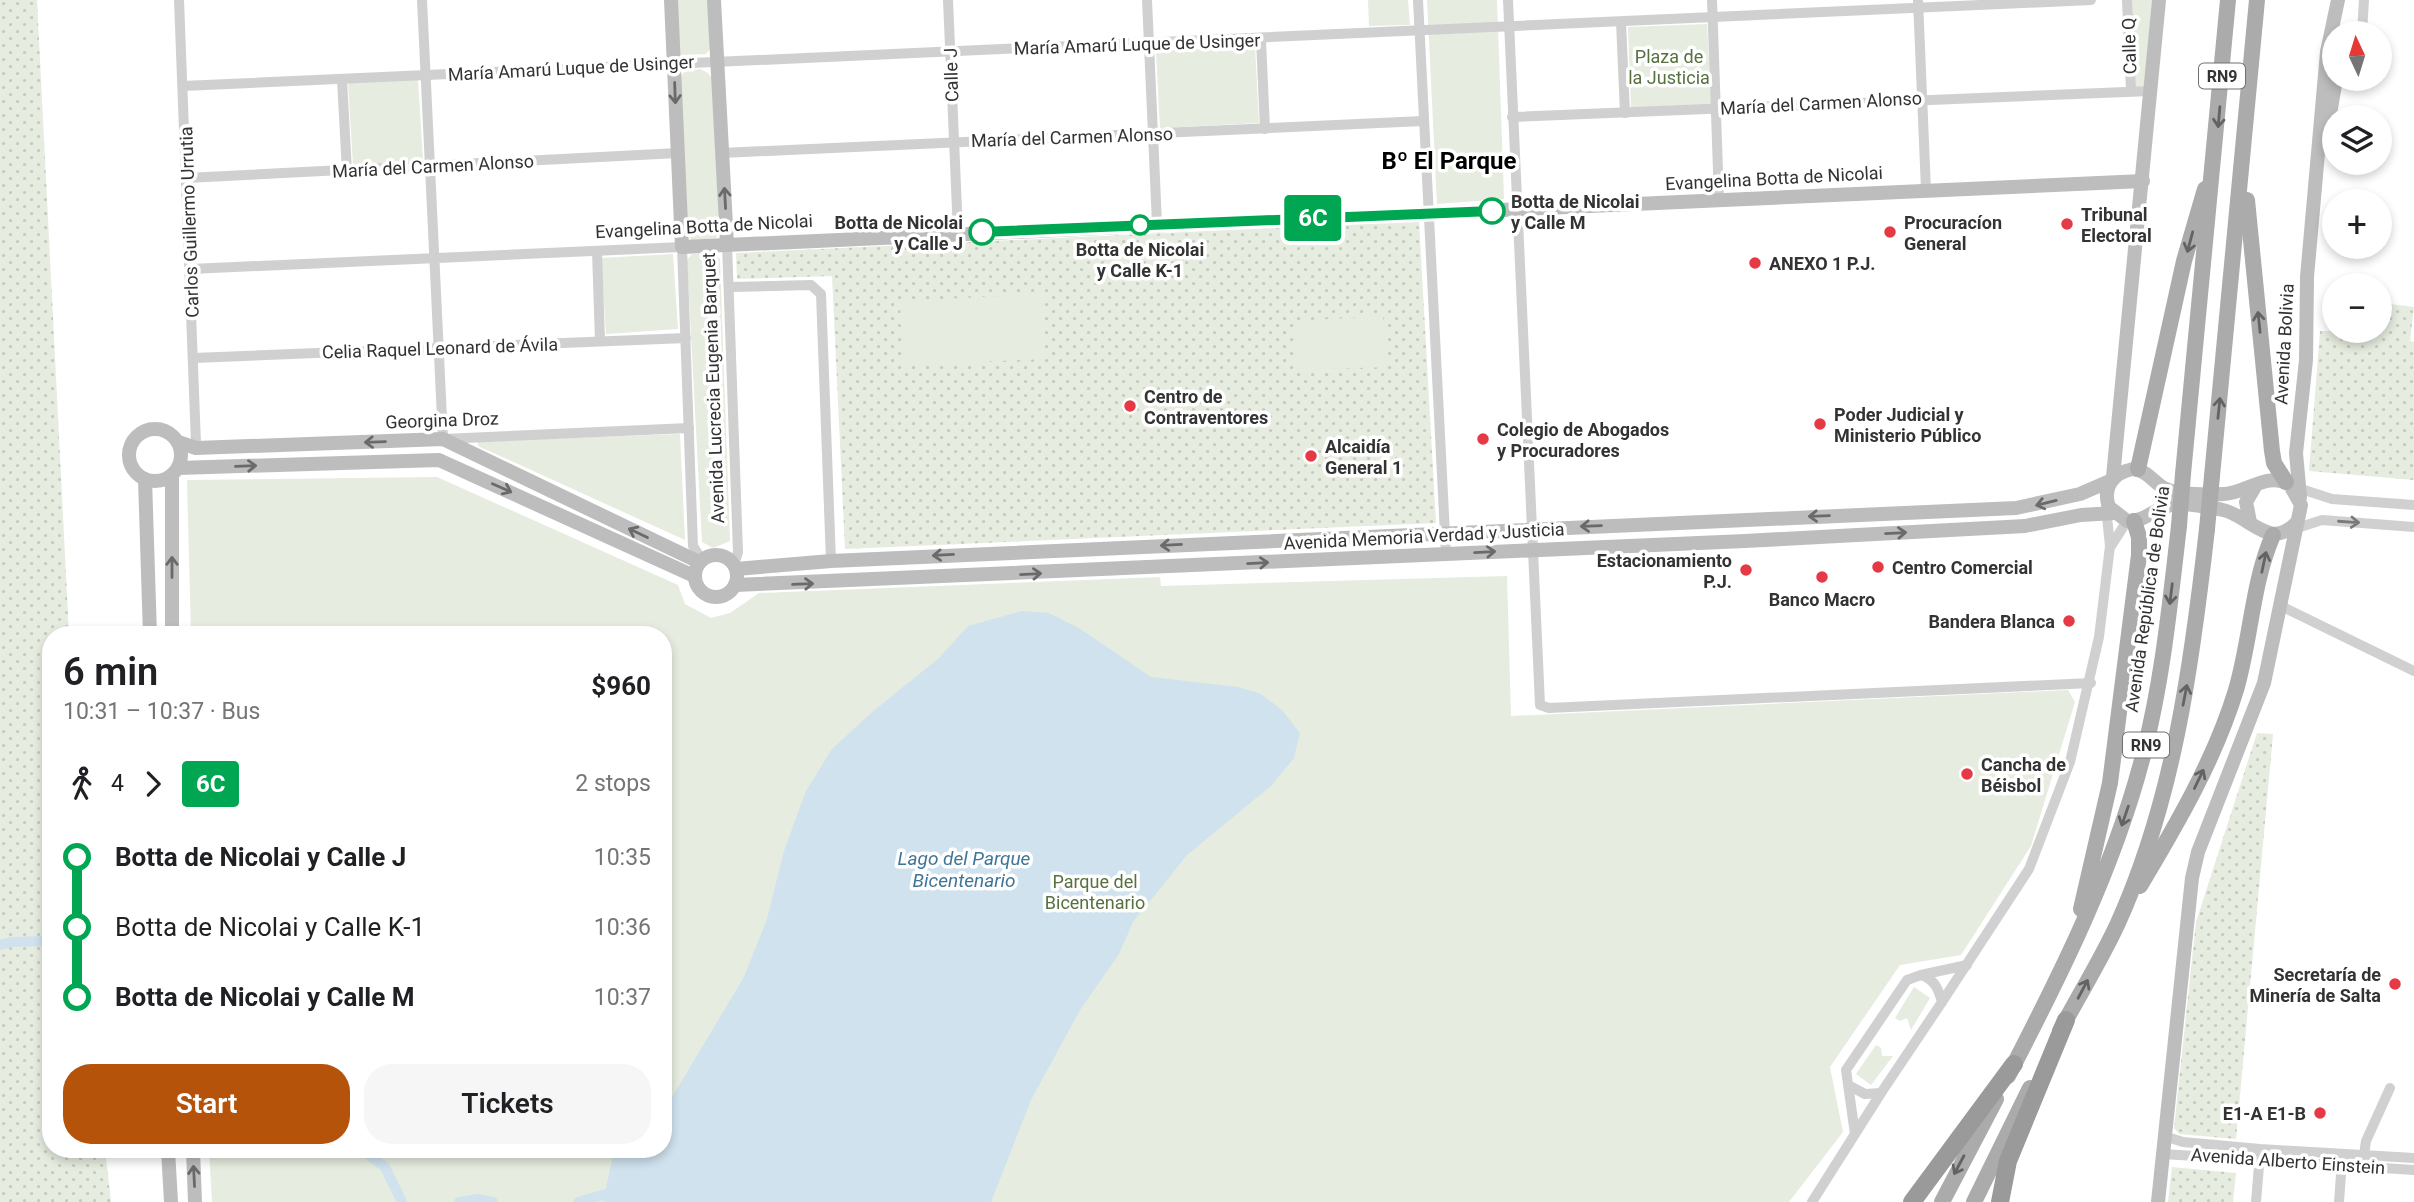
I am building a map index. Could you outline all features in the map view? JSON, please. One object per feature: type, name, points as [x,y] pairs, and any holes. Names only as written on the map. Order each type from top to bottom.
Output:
[{"type":"highway","points":[[2000,1202],[2008,1161],[2066,1020]]},
{"type":"highway","points":[[1912,1202],[2014,1064]]},
{"type":"main road","name":"Avenida República de Bolivia","points":[[1942,1202],[2069,952],[2113,851],[2145,750],[2165,636],[2179,526],[2216,153],[2226,0]]},
{"type":"main road","name":"RN9","points":[[1973,1202],[2118,924],[2151,835],[2172,758],[2193,647],[2207,529],[2257,0]]},
{"type":"main road","points":[[2251,70],[2265,0]]},
{"type":"main road","points":[[2244,152],[2272,451],[2289,485]]},
{"type":"main road","points":[[2135,469],[2184,261],[2216,153]]},
{"type":"main road","points":[[2069,952],[2110,783],[2139,555],[2139,537],[2130,521]]},
{"type":"main road","points":[[2118,924],[2173,832],[2227,717],[2245,655],[2265,554],[2286,530]]},
{"type":"street","name":"Carlos Guillermo Urrutia","points":[[179,0],[196,446]]},
{"type":"street","points":[[422,0],[443,439]]},
{"type":"street","name":"Avenida Lucrecia Eugenia Barquet","points":[[671,0],[693,546],[698,566]]},
{"type":"street","name":"Avenida Lucrecia Eugenia Barquet","points":[[715,0],[730,287],[738,552],[735,567]]},
{"type":"street","name":"Calle J","points":[[948,0],[958,233]]},
{"type":"street","points":[[1147,0],[1157,224]]},
{"type":"street","points":[[1418,0],[1446,554]]},
{"type":"street","points":[[1508,0],[1540,705],[1549,708],[2091,683]]},
{"type":"street","points":[[1712,0],[1719,199]]},
{"type":"street","name":"María Amarú Luque de Usinger","points":[[183,86],[950,51],[1261,40],[1918,4],[2091,0]]},
{"type":"street","name":"Calle Q","points":[[2127,0],[2131,91]]},
{"type":"street","points":[[1812,1202],[2036,855],[2070,762],[2091,683],[2110,546],[2109,508],[2119,431],[2159,0]]},
{"type":"street","name":"Avenida Bolivia","points":[[2340,0],[2340,21]]},
{"type":"street","name":"Avenida Bolivia","points":[[2289,485],[2296,453],[2306,360],[2306,293],[2328,44],[2340,0]]},
{"type":"street","points":[[2363,21],[2364,0]]},
{"type":"street","points":[[1918,4],[1926,190]]},
{"type":"street","points":[[1621,22],[1625,113]]},
{"type":"street","points":[[1261,40],[1265,129]]},
{"type":"street","points":[[342,80],[347,171]]},
{"type":"street","name":"María del Carmen Alonso","points":[[1512,117],[1922,98],[2151,91]]},
{"type":"street","name":"Avenida Bolivia","points":[[2315,191],[2331,122],[2335,91]]},
{"type":"street","name":"María del Carmen Alonso","points":[[722,153],[1423,121]]},
{"type":"street","name":"María del Carmen Alonso","points":[[187,178],[678,153]]},
{"type":"street","name":"Evangelina Botta de Nicolai","points":[[191,269],[2143,181]]},
{"type":"street","points":[[597,251],[600,341]]},
{"type":"street","points":[[730,287],[811,285],[821,294],[831,561]]},
{"type":"street","name":"Celia Raquel Leonard de Ávila","points":[[194,358],[686,338]]},
{"type":"street","name":"Georgina Droz","points":[[178,442],[196,446],[690,428]]},
{"type":"street","points":[[172,626],[175,472],[182,455],[178,442],[165,430],[147,430],[133,441],[129,458],[132,467],[145,479],[164,480],[175,472]]},
{"type":"street","points":[[2119,431],[2122,453],[2135,469],[2173,490],[2223,494],[2256,485],[2289,485],[2333,499],[2414,505]]},
{"type":"street","name":"Avenida Memoria Verdad y Justicia","points":[[443,439],[698,566]]},
{"type":"street","points":[[2158,1202],[2192,878],[2198,852],[2264,683],[2285,576],[2282,544],[2286,530],[2301,511],[2289,485],[2296,453]]},
{"type":"street","name":"Avenida Memoria Verdad y Justicia","points":[[175,472],[439,460],[698,566],[719,555],[735,567],[1444,532],[2016,508],[2080,494],[2112,479]]},
{"type":"street","points":[[2112,479],[2135,469]]},
{"type":"street","points":[[145,479],[150,626]]},
{"type":"street","points":[[2151,513],[2159,498],[2155,482]]},
{"type":"street","points":[[2250,522],[2246,502],[2256,485]]},
{"type":"street","points":[[2110,546],[2130,521],[2175,505],[2224,510],[2250,522],[2264,533],[2322,520],[2414,527]]},
{"type":"street","points":[[2109,508],[2130,521]]},
{"type":"street","name":"Avenida Memoria Verdad y Justicia","points":[[698,566],[699,589],[711,597],[725,595],[735,585],[2025,526],[2109,508]]},
{"type":"street","points":[[735,567],[735,585]]},
{"type":"street","points":[[2281,606],[2414,671]]},
{"type":"street","points":[[1855,1134],[1846,1070],[1868,1036],[1907,980],[1967,965]]},
{"type":"street","points":[[1921,975],[1935,983],[1942,1002]]},
{"type":"street","points":[[1848,1085],[1865,1094],[1881,1093]]},
{"type":"street","points":[[2364,1155],[2366,1141],[2390,1088]]},
{"type":"street","name":"Avenida Alberto Einstein","points":[[2164,1136],[2183,1142],[2260,1154]]},
{"type":"street","name":"Avenida Alberto Einstein","points":[[2162,1154],[2260,1154],[2342,1159],[2414,1170]]},
{"type":"street","points":[[2256,1202],[2260,1154]]},
{"type":"street","name":"Avenida Alberto Einstein","points":[[2342,1159],[2364,1155],[2414,1158]]},
{"type":"street","points":[[168,1158],[171,1202]]},
{"type":"street","points":[[193,1158],[195,1202]]},
{"type":"street","points":[[2339,1202],[2342,1159]]},
{"type":"green space","points":[[0,0],[37,0],[69,626],[42,626],[42,1158],[106,1158],[111,1202],[0,1202]]},
{"type":"green space","points":[[675,0],[709,0],[710,49],[706,54],[682,55],[677,52]]},
{"type":"green space","points":[[1368,0],[1408,0],[1410,25],[1369,26]]},
{"type":"green space","points":[[1427,0],[1497,0],[1504,199],[1437,204]]},
{"type":"green space","points":[[2131,0],[2152,0],[2144,90],[2133,89]]},
{"type":"green space","name":"Plaza de la Justicia","points":[[1707,24],[1711,105],[1631,108],[1628,27]]},
{"type":"green space","points":[[1255,46],[1259,123],[1160,128],[1156,51]]},
{"type":"green space","points":[[700,69],[708,73],[713,80],[719,230],[716,238],[692,240],[685,233],[678,81],[684,72]]},
{"type":"green space","points":[[418,79],[423,160],[353,165],[348,83]]},
{"type":"green space","points":[[1419,221],[1436,523],[845,549],[832,276],[737,279],[736,253]]},
{"type":"green space","points":[[714,253],[720,259],[730,541],[713,548],[702,542],[687,260],[692,254]]},
{"type":"green space","points":[[673,254],[678,329],[606,334],[601,258]]},
{"type":"green space","points":[[1042,294],[1045,359],[902,365],[900,301]]},
{"type":"green space","points":[[2392,304],[2414,307],[2410,341],[2414,342],[2414,480],[2309,471],[2320,331],[2322,343],[2392,343]]},
{"type":"green space","points":[[1383,316],[1387,367],[1296,370],[1293,321]]},
{"type":"green space","points":[[680,434],[685,540],[478,446],[478,441]]},
{"type":"green space","name":"Parque del Bicentenario","points":[[437,477],[678,585],[685,604],[711,618],[730,613],[759,593],[1160,577],[1161,586],[1507,576],[1511,716],[2068,690],[2075,702],[2031,846],[1961,955],[1900,965],[1830,1067],[1843,1132],[1789,1202],[212,1202],[209,1158],[672,1158],[672,626],[191,626],[187,480]]},
{"type":"green space","points":[[2257,733],[2273,734],[2236,1139],[2179,1134],[2174,1128],[2196,922]]},
{"type":"green space","points":[[1914,987],[1930,998],[1911,1030],[1907,1018],[1900,1021],[1895,1018]]},
{"type":"green space","points":[[1876,1045],[1881,1048],[1882,1056],[1893,1056],[1871,1085],[1856,1074]]},
{"type":"green space","points":[[2172,1167],[2236,1173],[2233,1202],[2168,1202]]},
{"type":"water","name":"Lago del Parque Bicentenario","points":[[1022,611],[1049,613],[1079,628],[1151,677],[1238,687],[1261,694],[1282,710],[1300,733],[1294,758],[1271,786],[1187,855],[1133,922],[1119,954],[1080,1010],[1031,1100],[991,1202],[603,1202],[612,1158],[672,1158],[672,1097],[744,977],[767,919],[784,851],[806,791],[832,749],[871,713],[939,658],[968,626]]},
{"type":"waterway","points":[[0,945],[42,941]]},
{"type":"waterway","points":[[373,1158],[385,1167],[402,1202]]},
{"type":"waterway","points":[[578,1202],[616,1191]]},
{"type":"waterway","points":[[459,1202],[478,1199],[493,1202]]},
{"type":"bus line","name":"6C","points":[[982,232],[1492,211]]},
{"type":"place","name":"Botta de Nicolai y Calle M","points":[[1492,211]]},
{"type":"place","name":"Tribunal Electoral","points":[[2067,224]]},
{"type":"place","name":"Botta de Nicolai y Calle K-1","points":[[1140,225]]},
{"type":"place","name":"Botta de Nicolai y Calle J","points":[[982,232]]},
{"type":"place","name":"Procuracíon General","points":[[1890,232]]},
{"type":"place","name":"ANEXO 1 P.J.","points":[[1755,263]]},
{"type":"place","name":"Centro de Contraventores","points":[[1130,406]]},
{"type":"place","name":"Poder Judicial y Ministerio Público","points":[[1820,424]]},
{"type":"place","name":"Colegio de Abogados y Procuradores","points":[[1483,439]]},
{"type":"place","name":"Alcaidía General 1","points":[[1311,456]]},
{"type":"place","name":"Centro Comercial","points":[[1878,567]]},
{"type":"place","name":"Estacionamiento P.J.","points":[[1746,570]]},
{"type":"place","name":"Banco Macro","points":[[1822,577]]},
{"type":"place","name":"Bandera Blanca","points":[[2069,621]]},
{"type":"place","name":"Cancha de Béisbol","points":[[1967,774]]},
{"type":"place","name":"Secretaría de Minería de Salta","points":[[2395,984]]},
{"type":"place","name":"E1-A E1-B","points":[[2320,1113]]},
{"type":"district","name":"Bº El Parque","points":[[1449,161]]}]
